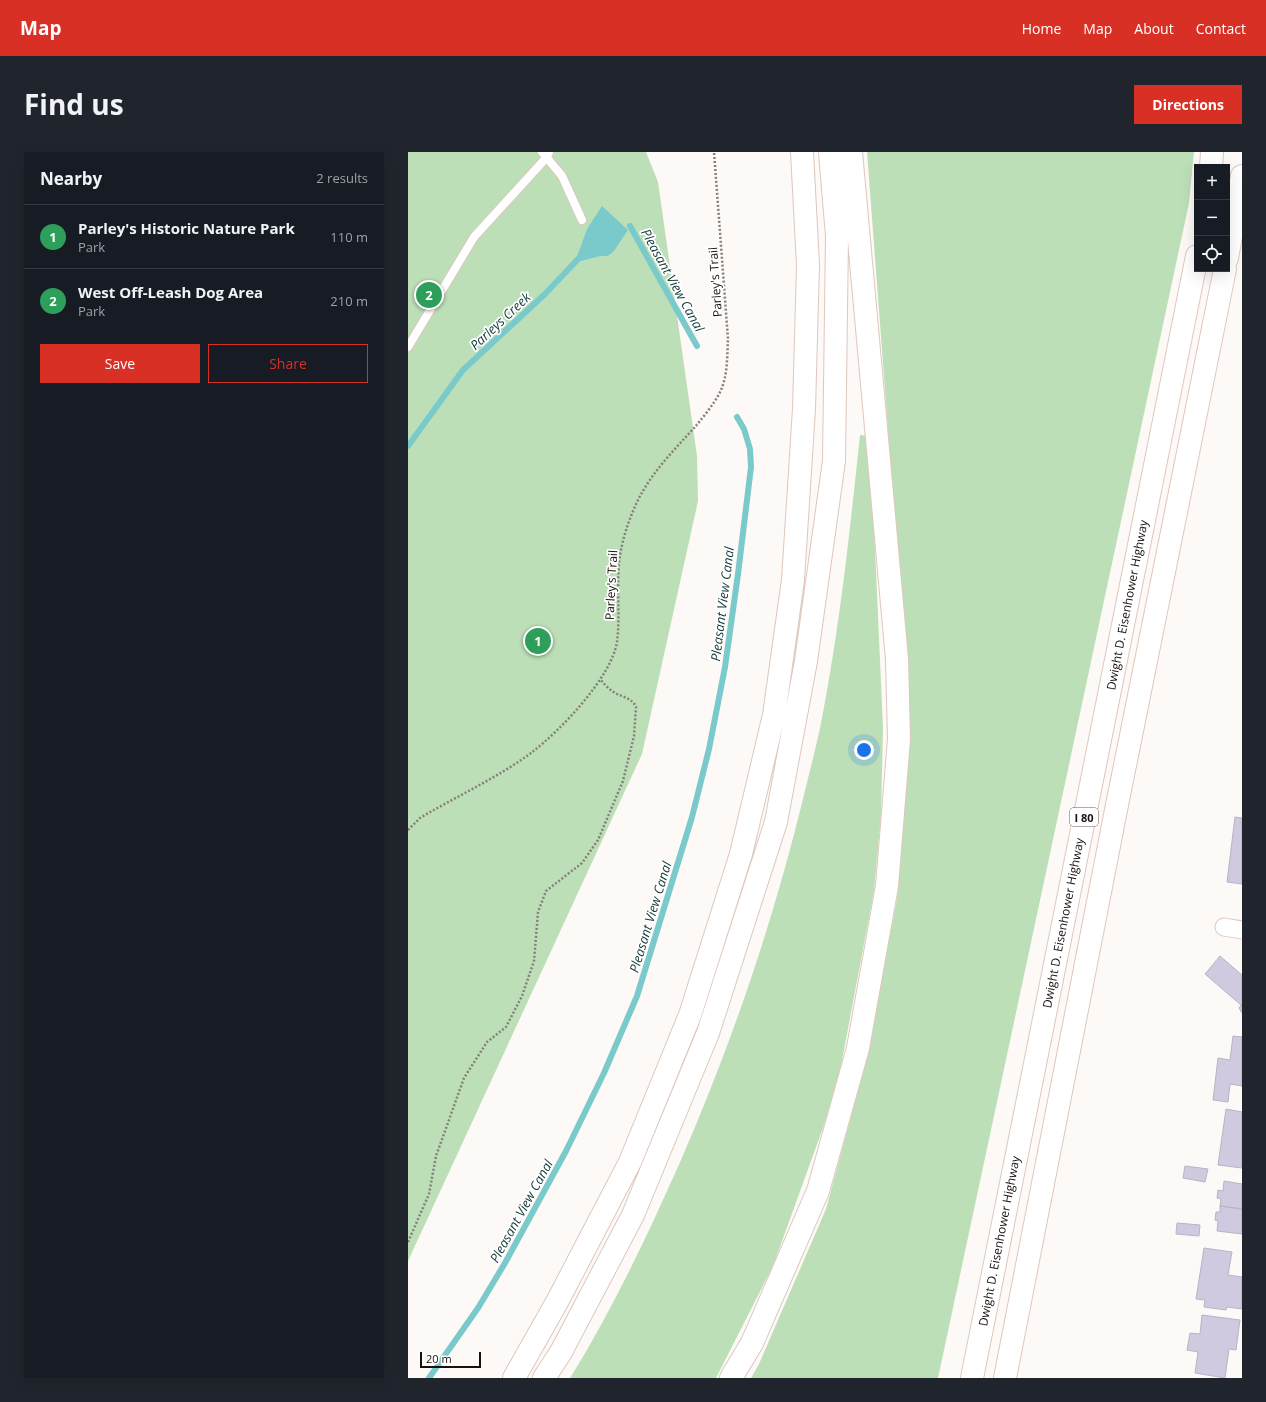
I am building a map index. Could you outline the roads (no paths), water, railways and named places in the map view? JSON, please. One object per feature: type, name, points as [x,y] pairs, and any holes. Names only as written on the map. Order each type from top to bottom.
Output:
[{"type":"highway","points":[[514,1378],[557,1302],[630,1162],[690,1015],[741,854],[772,723],[793,580],[804,409],[808,265],[802,152]]},
{"type":"highway","points":[[544,1378],[561,1352],[636,1208],[708,1034],[776,822],[806,661],[834,461],[837,236],[830,152]]},
{"type":"highway","points":[[731,1378],[752,1343],[818,1191],[858,1048],[887,886],[899,739],[897,659],[851,152]]},
{"type":"highway","points":[[1211,164],[1212,152]]},
{"type":"highway","points":[[1230,242],[1242,176]]},
{"type":"highway","name":"Dwight D. Eisenhower Highway","points":[[972,1378],[1194,271]]},
{"type":"highway","name":"I 80","points":[[1005,1378],[1116,810],[1224,272]]},
{"type":"street","points":[[1224,927],[1242,930]]},
{"type":"lane","points":[[408,347],[474,237],[546,154],[562,176],[582,220]]},
{"type":"water","points":[[602,206],[628,230],[614,251],[608,256],[600,256],[575,262],[587,229]]},
{"type":"waterway","name":"Pleasant View Canal","points":[[630,226],[697,346]]},
{"type":"waterway","name":"Parleys Creek","points":[[408,446],[463,370],[545,294],[581,256]]},
{"type":"waterway","name":"Pleasant View Canal","points":[[429,1378],[478,1308],[505,1263],[566,1151],[604,1073],[637,996],[692,817],[709,749],[725,667],[751,467],[750,449],[744,429],[737,417]]},
{"type":"place","name":"West Off-Leash Dog Area","points":[[429,295]]},
{"type":"place","name":"Parley's Historic Nature Park","points":[[538,641]]}]
